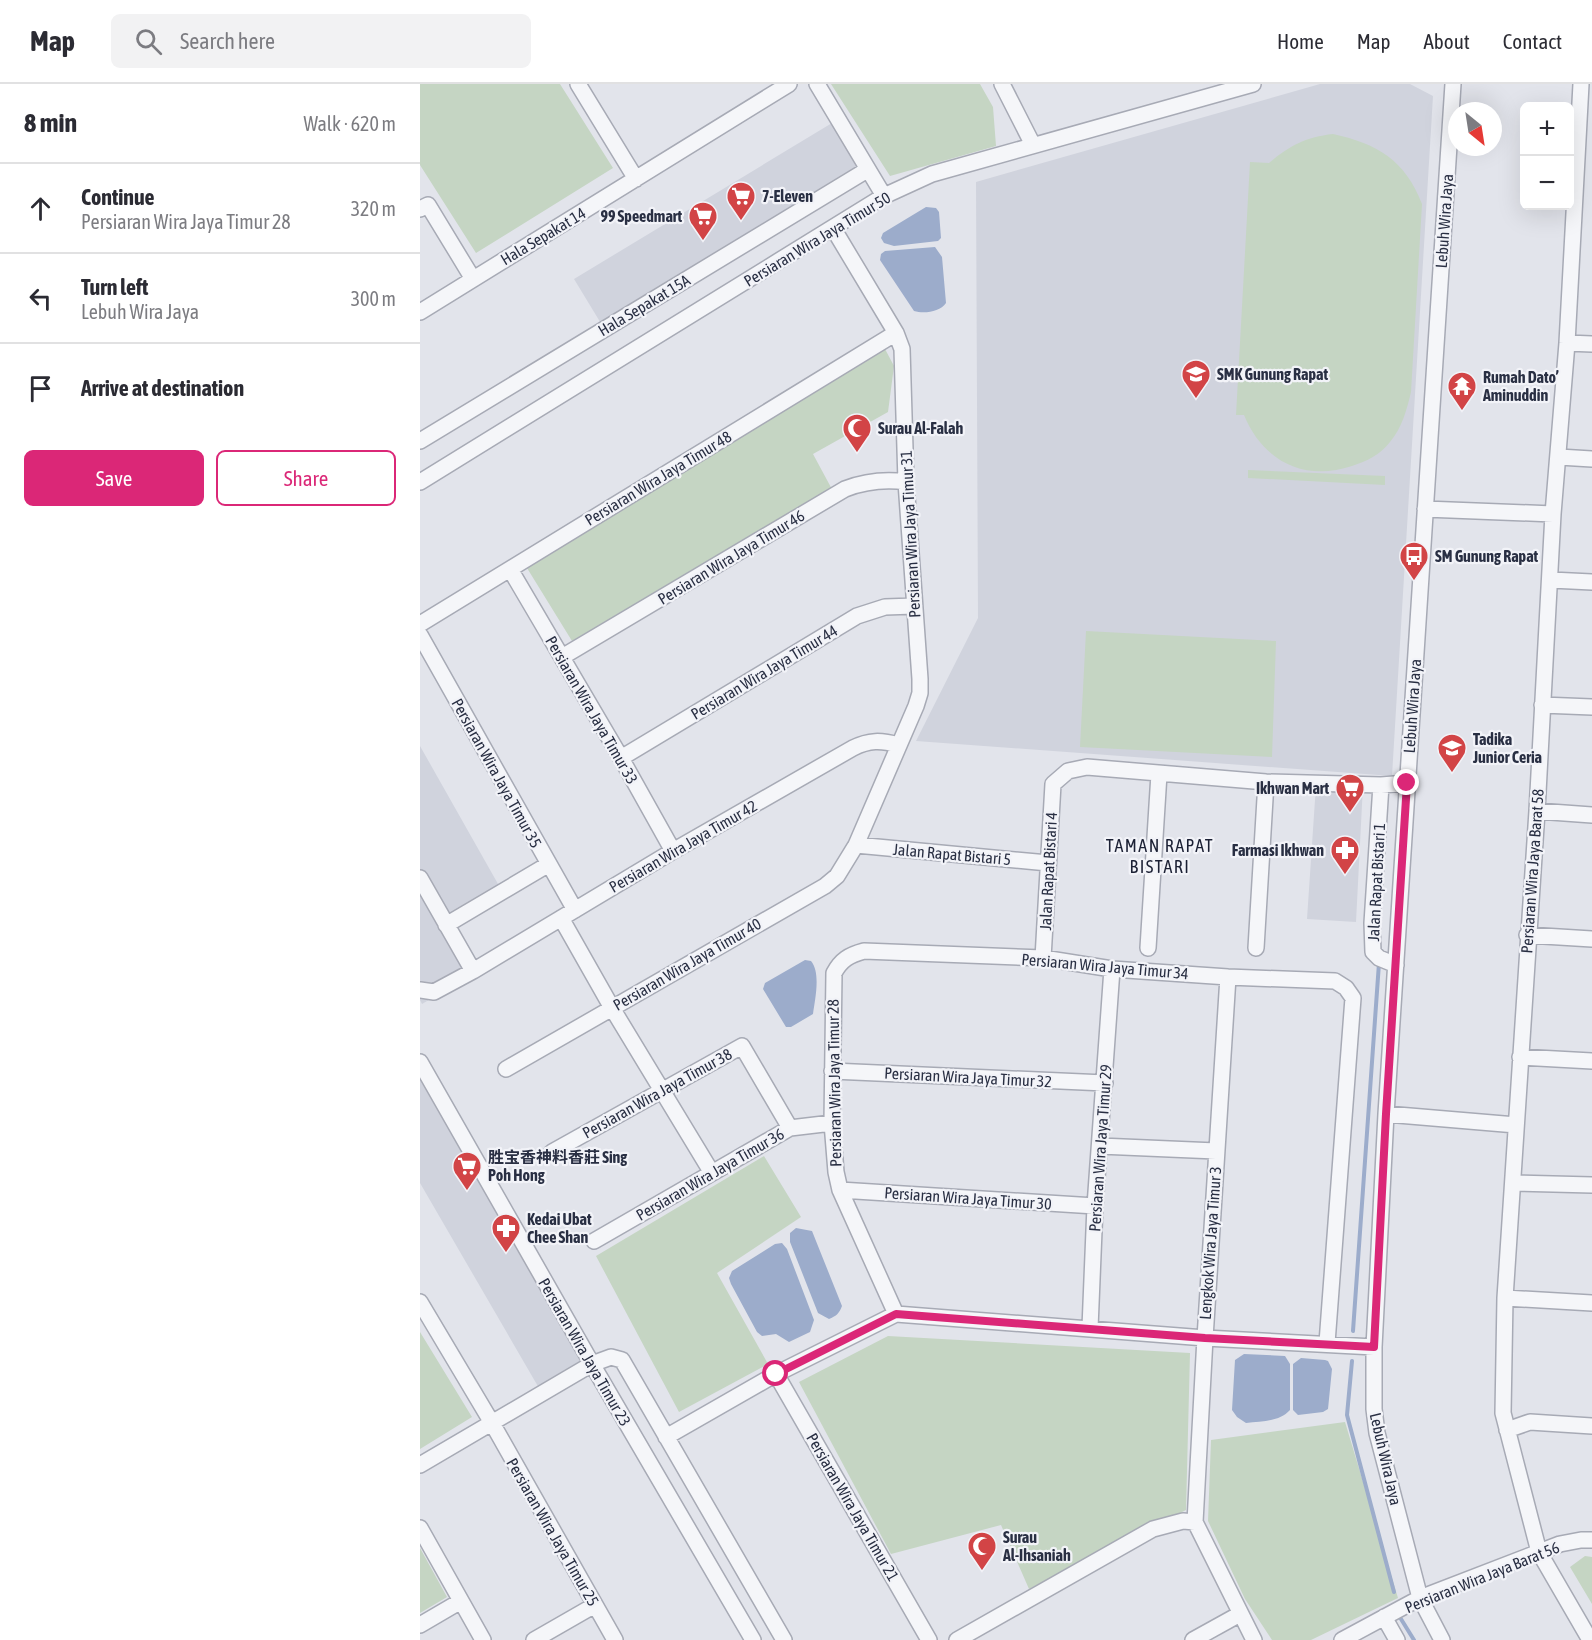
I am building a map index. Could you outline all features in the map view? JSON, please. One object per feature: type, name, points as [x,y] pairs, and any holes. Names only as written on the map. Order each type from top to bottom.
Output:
[{"type":"street","points":[[578,84],[636,179]]},
{"type":"street","name":"Hala Sepakat 14","points":[[420,312],[789,84]]},
{"type":"street","points":[[817,84],[884,196]]},
{"type":"street","points":[[1002,84],[1033,145]]},
{"type":"street","name":"Persiaran Wira Jaya Timur 50","points":[[420,482],[884,196],[932,174],[1253,84]]},
{"type":"street","name":"Lebuh Wira Jaya","points":[[1442,1640],[1420,1598],[1377,1432],[1374,1409],[1374,1347],[1386,1114],[1453,84]]},
{"type":"street","name":"Persiaran Wira Jaya Barat 58","points":[[1581,84],[1567,342],[1553,514],[1537,812],[1527,935],[1505,1298],[1503,1413],[1539,1552],[1590,1640]]},
{"type":"street","name":"Hala Sepakat 15A","points":[[420,441],[867,170]]},
{"type":"street","points":[[420,210],[428,205],[473,279]]},
{"type":"street","name":"Persiaran Wira Jaya Timur 31","points":[[833,228],[896,333],[902,349],[906,482],[920,693],[856,845]]},
{"type":"street","name":"Persiaran Wira Jaya Timur 48","points":[[420,624],[896,333]]},
{"type":"street","points":[[1567,342],[1592,344]]},
{"type":"street","points":[[1559,457],[1592,459]]},
{"type":"street","name":"Persiaran Wira Jaya Timur 46","points":[[562,657],[845,489],[874,480],[887,479],[906,482]]},
{"type":"street","points":[[1425,509],[1553,514]]},
{"type":"street","name":"Persiaran Wira Jaya Timur 33","points":[[510,569],[673,851]]},
{"type":"street","points":[[1551,579],[1592,582]]},
{"type":"street","name":"Persiaran Wira Jaya Timur 44","points":[[621,758],[857,616],[885,607],[914,606]]},
{"type":"street","name":"Persiaran Wira Jaya Timur 35","points":[[420,635],[574,910]]},
{"type":"street","points":[[1542,705],[1592,707]]},
{"type":"street","name":"Persiaran Wira Jaya Timur 42","points":[[420,990],[434,992],[473,971],[673,851],[865,742],[877,740],[898,745]]},
{"type":"street","name":"Jalan Rapat Bistari 4","points":[[1043,958],[1053,784],[1068,771],[1087,767],[1159,774]]},
{"type":"street","points":[[1148,948],[1159,774],[1266,782],[1381,785],[1407,783]]},
{"type":"street","points":[[1256,948],[1266,782]]},
{"type":"street","name":"Jalan Rapat Bistari 1","points":[[1381,785],[1372,923],[1373,952],[1379,958],[1396,965]]},
{"type":"street","points":[[1537,812],[1592,815]]},
{"type":"street","name":"Jalan Rapat Bistari 5","points":[[856,845],[1048,863]]},
{"type":"street","name":"Persiaran Wira Jaya Timur 40","points":[[506,1069],[825,885],[837,876],[856,845]]},
{"type":"street","points":[[446,925],[549,864]]},
{"type":"street","points":[[420,878],[473,971]]},
{"type":"street","points":[[561,918],[612,1008],[712,1173]]},
{"type":"street","points":[[1527,935],[1592,939]]},
{"type":"street","name":"Persiaran Wira Jaya Timur 34","points":[[850,955],[864,951],[1043,958],[1113,969],[1335,981],[1346,988],[1353,998],[1327,1343]]},
{"type":"street","name":"Persiaran Wira Jaya Timur 28","points":[[850,955],[840,963],[834,973],[832,1123],[836,1172],[840,1190],[896,1314]]},
{"type":"street","name":"Persiaran Wira Jaya Timur 29","points":[[1090,1328],[1095,1206],[1113,969]]},
{"type":"street","name":"Lengkok Wira Jaya Timur 3","points":[[1228,977],[1195,1522],[1254,1640]]},
{"type":"street","name":"Persiaran Wira Jaya Timur 38","points":[[552,1152],[742,1046],[790,1128]]},
{"type":"street","points":[[1520,1057],[1592,1061]]},
{"type":"street","name":"Persiaran Wira Jaya Timur 23","points":[[420,1063],[753,1640]]},
{"type":"street","name":"Persiaran Wira Jaya Timur 32","points":[[832,1071],[1105,1083]]},
{"type":"street","points":[[1386,1114],[1516,1125]]},
{"type":"street","name":"Persiaran Wira Jaya Timur 36","points":[[594,1241],[790,1128],[832,1123]]},
{"type":"street","points":[[1100,1146],[1216,1151]]},
{"type":"street","points":[[1513,1183],[1592,1185]]},
{"type":"street","name":"Persiaran Wira Jaya Timur 30","points":[[840,1190],[1095,1206]]},
{"type":"street","points":[[1505,1298],[1592,1303]]},
{"type":"street","name":"Persiaran Wira Jaya Timur 25","points":[[420,1302],[615,1640]]},
{"type":"street","points":[[666,1437],[776,1374],[896,1314],[1205,1338],[1374,1347]]},
{"type":"street","name":"Persiaran Wira Jaya Timur 23","points":[[592,1364],[611,1357],[622,1360],[784,1640]]},
{"type":"street","points":[[420,1466],[592,1364]]},
{"type":"street","name":"Persiaran Wira Jaya Timur 21","points":[[776,1374],[929,1640]]},
{"type":"street","points":[[1507,1430],[1530,1422],[1592,1426]]},
{"type":"street","points":[[957,1640],[1154,1529],[1176,1522],[1195,1522]]},
{"type":"street","points":[[420,1528],[483,1640]]},
{"type":"street","name":"Persiaran Wira Jaya Barat 56","points":[[1342,1640],[1420,1598],[1560,1544],[1592,1540]]},
{"type":"street","points":[[420,1625],[461,1601]]},
{"type":"street","points":[[534,1640],[595,1605]]},
{"type":"street","points":[[1193,1640],[1240,1614]]},
{"type":"street","points":[[1384,1617],[1397,1640]]},
{"type":"street","points":[[753,1640],[776,1626]]},
{"type":"shaded area","name":"SMK Gunung Rapat","points":[[1320,84],[1410,84],[1433,96],[1392,776],[916,741],[978,618],[976,182]]},
{"type":"shaded area","points":[[837,120],[868,171],[605,330],[574,279]]},
{"type":"shaded area","points":[[420,746],[502,891],[448,925],[475,973],[422,1004],[420,1000]]},
{"type":"shaded area","points":[[1316,785],[1363,785],[1356,922],[1307,919]]},
{"type":"shaded area","points":[[420,1065],[596,1365],[543,1395],[420,1183]]},
{"type":"green space","points":[[420,84],[560,84],[613,168],[476,253],[420,165]]},
{"type":"green space","points":[[831,84],[980,84],[993,107],[996,146],[890,176]]},
{"type":"green space","points":[[1333,134],[1364,143],[1388,156],[1407,176],[1422,204],[1411,392],[1404,418],[1390,442],[1373,457],[1352,466],[1318,471],[1287,464],[1274,456],[1262,445],[1244,415],[1236,415],[1250,162],[1269,163],[1298,143],[1314,137]]},
{"type":"green space","points":[[885,349],[894,366],[888,412],[813,454],[834,493],[572,641],[527,568]]},
{"type":"green space","points":[[1248,470],[1385,476],[1385,485],[1248,478]]},
{"type":"green space","points":[[1086,631],[1276,641],[1272,757],[1080,747]]},
{"type":"green space","points":[[764,1156],[801,1217],[717,1273],[768,1364],[679,1412],[596,1256]]},
{"type":"green space","points":[[420,1332],[472,1417],[420,1449]]},
{"type":"green space","points":[[888,1336],[1190,1353],[1186,1510],[1029,1589],[1001,1525],[891,1554],[799,1382]]},
{"type":"green space","points":[[1345,1422],[1398,1598],[1311,1640],[1272,1640],[1245,1599],[1208,1521],[1211,1440]]},
{"type":"green space","points":[[420,1548],[447,1597],[420,1613]]},
{"type":"green space","points":[[1585,1556],[1592,1557],[1592,1604],[1570,1567]]},
{"type":"water","points":[[926,207],[936,208],[939,212],[941,238],[938,241],[894,246],[884,243],[881,238],[883,233]]},
{"type":"water","points":[[935,247],[942,257],[946,303],[932,312],[914,311],[880,260],[881,254],[885,251]]},
{"type":"water","points":[[805,960],[811,961],[816,972],[817,986],[813,1014],[791,1027],[786,1027],[763,989],[765,983]]},
{"type":"water","points":[[796,1228],[812,1231],[842,1306],[837,1314],[829,1319],[818,1313],[790,1242],[790,1233]]},
{"type":"water","points":[[782,1243],[787,1249],[814,1320],[810,1332],[789,1342],[776,1334],[762,1336],[757,1332],[729,1278],[732,1271],[775,1244]]},
{"type":"water","points":[[1244,1354],[1285,1356],[1290,1364],[1290,1410],[1286,1414],[1270,1420],[1246,1423],[1232,1410],[1235,1360]]},
{"type":"water","points":[[1301,1358],[1328,1361],[1332,1369],[1328,1409],[1323,1412],[1298,1415],[1293,1410],[1293,1364]]},
{"type":"waterway","points":[[1353,1331],[1379,963]]},
{"type":"waterway","points":[[1352,1361],[1347,1415],[1394,1592]]},
{"type":"waterway","points":[[1401,1619],[1414,1640]]},
{"type":"place","name":"7-Eleven","points":[[741,222]]},
{"type":"place","name":"99 Speedmart","points":[[703,242]]},
{"type":"place","name":"SMK Gunung Rapat","points":[[1196,400]]},
{"type":"place","name":"Rumah Dato’ Aminuddin","points":[[1462,412]]},
{"type":"place","name":"Surau Al-Falah","points":[[857,454]]},
{"type":"place","name":"SM Gunung Rapat","points":[[1414,582]]},
{"type":"place","name":"Tadika Junior Ceria","points":[[1452,774]]},
{"type":"place","name":"Ikhwan Mart","points":[[1350,814]]},
{"type":"place","name":"Farmasi Ikhwan","points":[[1345,876]]},
{"type":"place","name":"胜宝香神料香莊 Sing Poh Hong","points":[[467,1192]]},
{"type":"place","name":"Kedai Ubat Chee Shan","points":[[506,1254]]},
{"type":"place","name":"Surau Al-Ihsaniah","points":[[982,1572]]},
{"type":"district","name":"TAMAN RAPAT BISTARI","points":[[1160,855]]},
{"type":"route","points":[[776,1374],[896,1314],[1205,1338],[1374,1347],[1407,783]]}]
